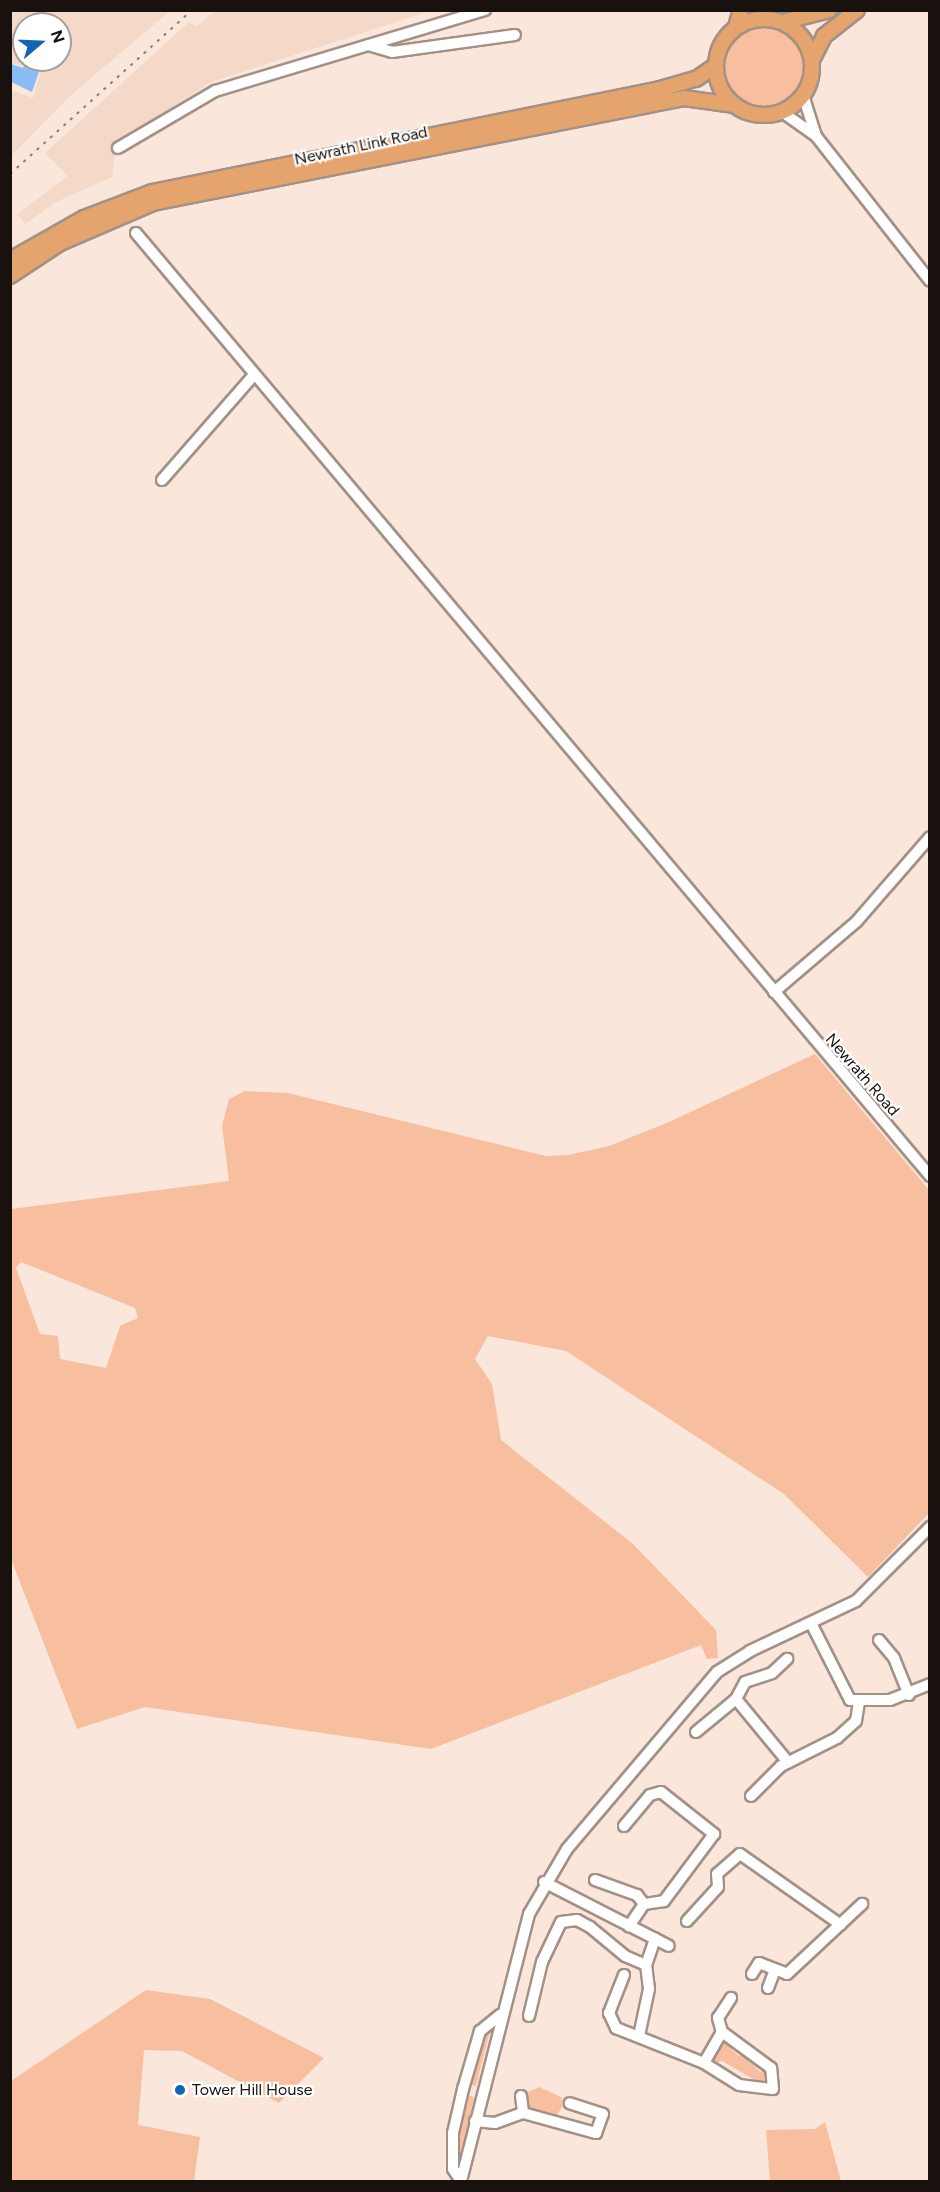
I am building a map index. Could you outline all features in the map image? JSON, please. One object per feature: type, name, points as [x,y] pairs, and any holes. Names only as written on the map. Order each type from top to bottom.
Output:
[{"type":"main road","points":[[741,10],[736,27],[718,49],[715,66],[717,82],[733,105],[756,115],[782,112],[803,95],[817,44],[857,10]]},
{"type":"main road","points":[[736,27],[773,17],[829,10]]},
{"type":"main road","points":[[773,17],[797,32],[812,60]]},
{"type":"main road","name":"Newrath Link Road","points":[[10,260],[84,218],[152,192],[660,89],[696,80],[715,66]]},
{"type":"main road","name":"Newrath Link Road","points":[[10,276],[60,243],[153,203],[684,98],[733,105]]},
{"type":"street","points":[[118,148],[190,101],[485,10]]},
{"type":"street","points":[[368,45],[392,52],[515,35]]},
{"type":"street","points":[[803,95],[816,136]]},
{"type":"street","points":[[782,112],[816,136],[930,280]]},
{"type":"street","name":"Newrath Road","points":[[136,233],[253,376],[930,1176]]},
{"type":"street","points":[[162,480],[253,376]]},
{"type":"street","points":[[774,992],[858,921],[930,837]]},
{"type":"street","points":[[461,2181],[500,2015],[544,1882],[600,1807],[717,1672],[750,1651],[812,1625],[880,1583],[930,1527]]},
{"type":"street","points":[[812,1625],[832,1661],[841,1691],[859,1703],[909,1695],[930,1684]]},
{"type":"street","points":[[879,1640],[894,1658],[909,1695]]},
{"type":"street","points":[[696,1732],[736,1700],[745,1682],[772,1673],[786,1659]]},
{"type":"street","points":[[736,1700],[788,1762]]},
{"type":"street","points":[[751,1796],[788,1762],[837,1738],[856,1721],[859,1703]]},
{"type":"street","points":[[624,1826],[650,1795],[661,1792],[714,1834],[699,1861],[664,1901],[644,1904],[629,1926]]},
{"type":"street","points":[[687,1921],[718,1887],[717,1874],[734,1856],[747,1855],[841,1925]]},
{"type":"street","points":[[699,1861],[717,1874]]},
{"type":"street","points":[[595,1880],[637,1895],[644,1904]]},
{"type":"street","points":[[544,1882],[669,1946]]},
{"type":"street","points":[[752,1974],[759,1963],[774,1972],[795,1969],[862,1904]]},
{"type":"street","points":[[529,2016],[542,1962],[561,1922],[584,1923],[625,1956],[645,1965]]},
{"type":"street","points":[[639,2036],[649,1989],[645,1965],[655,1940]]},
{"type":"street","points":[[768,1988],[774,1972]]},
{"type":"street","points":[[624,1975],[610,2022],[704,2063],[753,2091],[773,2089],[771,2068],[722,2032],[718,2018],[731,1998]]},
{"type":"street","points":[[461,2181],[453,2169],[453,2133],[463,2089],[480,2031],[500,2015]]},
{"type":"street","points":[[704,2063],[722,2032]]},
{"type":"street","points":[[463,2089],[481,2093]]},
{"type":"street","points":[[520,2096],[523,2113]]},
{"type":"street","points":[[475,2121],[495,2123],[523,2113],[596,2133],[603,2114],[570,2103]]},
{"type":"shaded area","points":[[11,10],[170,10],[70,96],[11,156],[11,90],[33,98],[41,72],[72,72],[72,12],[12,12],[11,63]]},
{"type":"shaded area","points":[[216,10],[430,11],[211,82],[111,146],[115,152],[112,177],[56,202],[25,224],[17,214],[68,176],[45,153],[189,22],[197,26]]},
{"type":"shaded area","points":[[756,28],[772,28],[786,35],[797,46],[804,60],[801,83],[786,101],[772,108],[756,108],[742,101],[731,90],[724,76],[724,60],[731,46],[742,35]]},
{"type":"shaded area","points":[[815,1054],[929,1190],[929,1513],[868,1577],[784,1494],[566,1351],[488,1336],[475,1359],[492,1384],[501,1440],[632,1543],[716,1630],[718,1658],[707,1659],[701,1645],[431,1749],[145,1707],[77,1729],[11,1559],[11,1209],[229,1181],[222,1125],[229,1099],[245,1091],[288,1093],[546,1156],[568,1155],[609,1146],[669,1122]],"holes":[[[21,1262],[135,1308],[138,1318],[120,1326],[106,1368],[60,1359],[58,1336],[40,1334],[16,1268]]]},
{"type":"shaded area","points":[[146,1990],[210,1999],[324,2058],[279,2103],[182,2051],[144,2050],[138,2125],[200,2137],[194,2181],[11,2181],[11,2081]]},
{"type":"shaded area","points":[[490,2031],[476,2086],[468,2084],[480,2042]]},
{"type":"shaded area","points":[[725,2040],[734,2043],[731,2049],[739,2056],[745,2050],[754,2056],[750,2061],[760,2072],[767,2069],[770,2083],[754,2086],[755,2080],[722,2061],[712,2064]]},
{"type":"shaded area","points":[[539,2087],[561,2097],[564,2103],[555,2119],[529,2111],[526,2093]]},
{"type":"shaded area","points":[[467,2095],[474,2097],[458,2170],[458,2135]]},
{"type":"shaded area","points":[[825,2122],[841,2181],[770,2181],[766,2130],[815,2129]]},
{"type":"water","points":[[11,64],[12,72],[39,72],[32,92],[11,82]]},
{"type":"railway","points":[[10,174],[192,10]]},
{"type":"place","name":"Tower Hill House","points":[[180,2090]]}]
